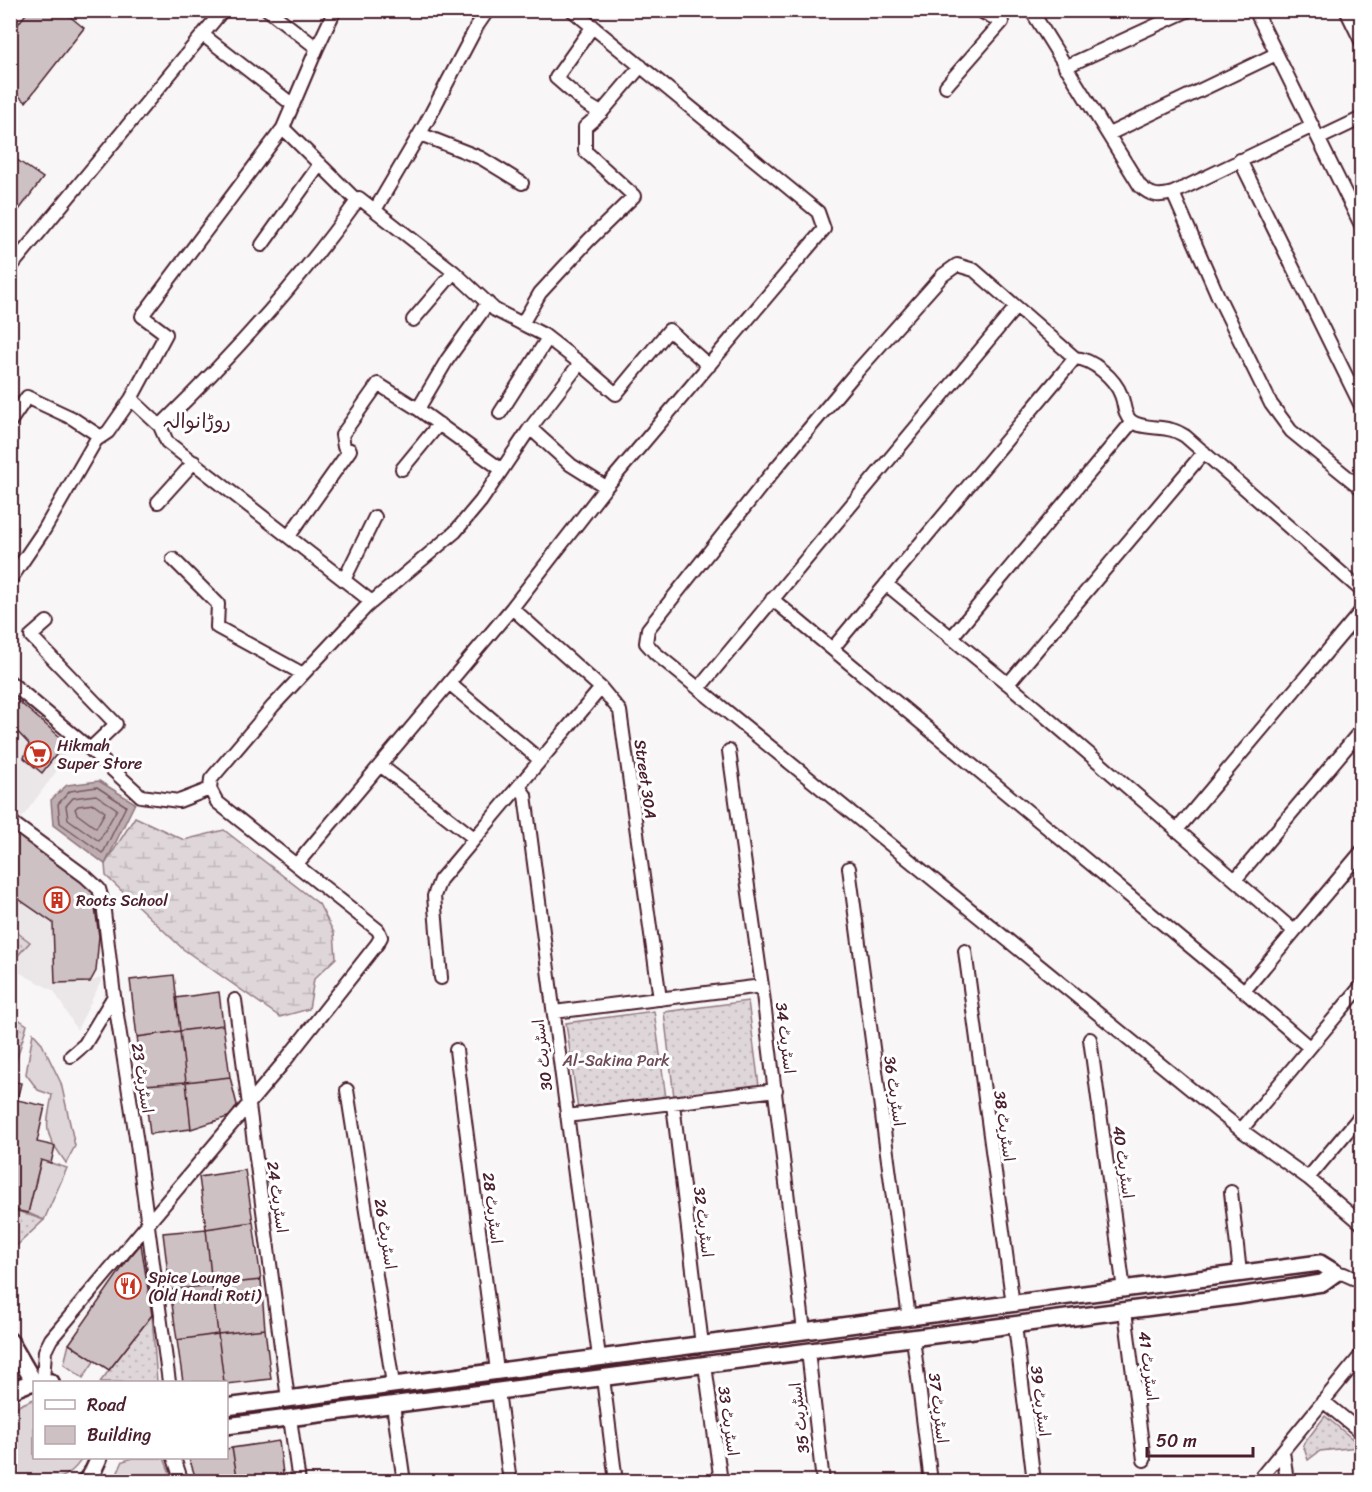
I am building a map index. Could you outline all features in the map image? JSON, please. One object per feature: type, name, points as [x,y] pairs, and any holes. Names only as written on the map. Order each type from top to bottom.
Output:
[{"type":"street","points":[[10,268],[223,10]]},
{"type":"street","points":[[268,10],[317,48]]},
{"type":"street","points":[[10,580],[44,530],[96,440],[108,432],[131,399],[166,334],[142,316],[283,128],[335,10]]},
{"type":"street","points":[[375,210],[488,10]]},
{"type":"street","points":[[296,865],[512,608],[606,487],[824,229],[818,212],[573,10]]},
{"type":"street","points":[[946,86],[1002,22],[978,10]]},
{"type":"street","points":[[1031,10],[1140,186],[1154,195],[1162,196],[1173,193],[1313,126]]},
{"type":"street","points":[[1065,67],[1189,10]]},
{"type":"street","points":[[1255,10],[1362,227]]},
{"type":"street","points":[[1346,10],[1362,44]]},
{"type":"street","points":[[593,26],[556,78],[586,104],[602,113]]},
{"type":"street","points":[[202,35],[293,105]]},
{"type":"street","points":[[1109,134],[1276,54]]},
{"type":"street","points":[[522,324],[540,293],[634,196],[585,151],[585,126],[602,113],[641,66]]},
{"type":"street","points":[[1320,138],[1362,118]]},
{"type":"street","points":[[283,128],[357,201]]},
{"type":"street","points":[[420,134],[481,158],[522,183]]},
{"type":"street","points":[[1240,160],[1362,408]]},
{"type":"street","points":[[261,245],[320,164]]},
{"type":"street","points":[[1173,193],[1218,296],[1271,404],[1291,431],[1362,489]]},
{"type":"street","points":[[160,426],[255,329],[359,198],[454,272],[495,310],[549,338],[615,394],[669,330],[709,366]]},
{"type":"street","points":[[1362,591],[1185,436],[1173,430],[1142,426],[1132,422],[1126,414],[1122,396],[1114,382],[1092,364],[1075,358],[974,270],[957,265],[943,275],[853,376],[771,474],[648,629],[646,643],[1241,1130],[1308,1178],[1362,1224]]},
{"type":"street","points":[[412,320],[454,272]]},
{"type":"street","points":[[417,409],[447,360],[488,303]]},
{"type":"street","points":[[699,688],[1016,307]]},
{"type":"street","points":[[500,413],[549,338]]},
{"type":"street","points":[[833,648],[1075,358]]},
{"type":"street","points":[[43,1381],[45,1351],[51,1339],[306,1035],[381,937],[378,930],[217,802],[210,789],[211,779],[273,706],[372,602],[454,532],[481,501],[530,428],[580,363]]},
{"type":"street","points":[[289,536],[350,450],[344,447],[342,435],[378,384],[439,424],[502,470]]},
{"type":"street","points":[[10,422],[27,397],[72,418],[101,436]]},
{"type":"street","points":[[131,399],[160,426],[167,442],[372,602]]},
{"type":"street","points":[[951,638],[1132,422]]},
{"type":"street","points":[[402,469],[439,424]]},
{"type":"street","points":[[530,428],[572,465],[606,487]]},
{"type":"street","points":[[1008,684],[1204,452]]},
{"type":"street","points":[[158,502],[194,462]]},
{"type":"street","points":[[344,580],[375,517]]},
{"type":"street","points":[[173,559],[218,604],[217,627],[303,674]]},
{"type":"street","points":[[886,584],[1008,684],[1293,931]]},
{"type":"street","points":[[772,599],[1244,991],[1308,1047]]},
{"type":"street","name":"Street 30A","points":[[512,608],[601,688],[620,711],[660,999]]},
{"type":"street","points":[[1176,831],[1362,610]]},
{"type":"street","points":[[47,622],[31,636],[116,724],[90,749]]},
{"type":"street","points":[[10,682],[90,749],[141,796],[179,801],[210,789]]},
{"type":"street","points":[[449,683],[540,760]]},
{"type":"street","points":[[441,978],[434,896],[440,880],[601,688]]},
{"type":"street","points":[[1235,880],[1362,729]]},
{"type":"street","name":"اسٹریٹ 34","points":[[729,751],[776,1090],[804,1331]]},
{"type":"street","points":[[380,765],[474,838]]},
{"type":"street","name":"اسٹریٹ 30","points":[[519,787],[525,795],[600,1357]]},
{"type":"street","name":"اسٹریٹ 23","points":[[10,821],[86,877],[99,889],[104,903],[114,996],[136,1137],[169,1381]]},
{"type":"street","points":[[1244,991],[1362,851]]},
{"type":"street","name":"اسٹریٹ 36","points":[[849,868],[909,1318]]},
{"type":"street","name":"اسٹریٹ 38","points":[[965,951],[1013,1305]]},
{"type":"street","points":[[1241,1130],[1362,985]]},
{"type":"street","points":[[554,1012],[762,986]]},
{"type":"street","points":[[71,1056],[85,1044],[114,996]]},
{"type":"street","name":"اسٹریٹ 24","points":[[235,1000],[288,1398]]},
{"type":"street","name":"اسٹریٹ 40","points":[[1090,1039],[1124,1290]]},
{"type":"street","name":"اسٹریٹ 28","points":[[456,1050],[497,1371]]},
{"type":"street","name":"اسٹریٹ 26","points":[[346,1090],[393,1384]]},
{"type":"street","points":[[567,1116],[776,1090]]},
{"type":"street","name":"اسٹریٹ 32","points":[[673,1104],[702,1344]]},
{"type":"street","points":[[1308,1178],[1362,1114]]},
{"type":"street","points":[[1232,1192],[1240,1273]]},
{"type":"street","points":[[228,1407],[1320,1263],[1336,1274],[1344,1274],[1362,1282]]},
{"type":"street","points":[[228,1426],[1125,1311],[1322,1284],[1336,1274]]},
{"type":"street","points":[[962,1311],[963,1331]]},
{"type":"street","name":"اسٹریٹ 41","points":[[1125,1311],[1144,1460]]},
{"type":"street","name":"اسٹریٹ 39","points":[[1015,1325],[1034,1482]]},
{"type":"street","name":"اسٹریٹ 37","points":[[913,1338],[931,1482]]},
{"type":"street","points":[[10,1341],[42,1381]]},
{"type":"street","name":"اسٹریٹ 35","points":[[808,1351],[823,1482]]},
{"type":"street","points":[[1257,1482],[1362,1354]]},
{"type":"street","points":[[569,1362],[571,1382]]},
{"type":"street","name":"اسٹریٹ 33","points":[[705,1365],[721,1482]]},
{"type":"street","points":[[603,1378],[616,1482]]},
{"type":"street","points":[[11,1389],[33,1384]]},
{"type":"street","points":[[498,1391],[510,1482]]},
{"type":"street","points":[[1323,1401],[1362,1432]]},
{"type":"street","points":[[393,1406],[404,1482]]},
{"type":"street","points":[[290,1418],[299,1482]]},
{"type":"street","points":[[1283,1451],[1287,1482]]},
{"type":"street","points":[[85,1482],[99,1459]]},
{"type":"street","points":[[174,1459],[182,1482]]},
{"type":"shaded area","points":[[10,695],[68,743],[61,765],[21,819],[11,815]]},
{"type":"shaded area","points":[[10,892],[53,923],[90,982],[103,977],[77,1030],[54,991],[11,968]]},
{"type":"green space","points":[[135,817],[184,840],[224,830],[319,904],[334,933],[336,958],[314,979],[309,1009],[280,1017],[183,949],[106,876],[105,864]]},
{"type":"green space","points":[[11,928],[30,942],[11,963]]},
{"type":"green space","points":[[748,1001],[759,1086],[674,1097],[664,1012]]},
{"type":"green space","name":"Al-Sakina Park","points":[[654,1011],[666,1098],[578,1110],[566,1023]]},
{"type":"green space","points":[[11,1014],[27,1025],[14,1068],[11,1070]]},
{"type":"green space","points":[[33,1033],[41,1042],[61,1083],[75,1146],[66,1163],[48,1131],[52,1095],[38,1090],[26,1074]]},
{"type":"green space","points":[[41,1160],[67,1168],[44,1220],[28,1213]]},
{"type":"green space","points":[[10,1209],[44,1220],[11,1251]]},
{"type":"green space","points":[[152,1315],[157,1381],[101,1381]]},
{"type":"green space","points":[[69,1344],[95,1360],[83,1378],[64,1364]]},
{"type":"green space","points":[[33,1399],[33,1459],[81,1459],[68,1474],[49,1482],[39,1482],[19,1476],[11,1468],[11,1413],[18,1406]]},
{"type":"green space","points":[[1325,1416],[1361,1446],[1361,1449],[1358,1447],[1320,1451],[1308,1460],[1303,1445]]},
{"type":"green space","points":[[164,1459],[173,1481],[114,1481],[123,1461]]},
{"type":"water","points":[[99,781],[135,803],[105,864],[53,825],[51,800],[67,785]]},
{"type":"building","points":[[29,10],[62,10],[84,28],[26,102],[10,89],[10,34]]},
{"type":"building","points":[[10,155],[43,178],[10,222]]},
{"type":"building","points":[[10,694],[66,742],[42,773],[24,758],[29,744],[10,724]]},
{"type":"building","name":"Roots School","points":[[10,828],[92,887],[99,936],[96,971],[90,982],[55,983],[53,923],[10,893]]},
{"type":"building","points":[[174,975],[180,1031],[137,1037],[130,980]]},
{"type":"building","points":[[219,992],[223,1025],[180,1031],[176,998]]},
{"type":"building","points":[[223,1025],[230,1077],[186,1082],[180,1031]]},
{"type":"building","points":[[180,1031],[186,1082],[144,1085],[137,1037]]},
{"type":"building","points":[[230,1077],[237,1105],[231,1116],[191,1129],[186,1082]]},
{"type":"building","points":[[10,1081],[21,1083],[17,1100],[45,1106],[37,1142],[55,1146],[51,1163],[41,1160],[28,1213],[10,1209]]},
{"type":"building","points":[[186,1082],[191,1129],[150,1134],[144,1085]]},
{"type":"building","points":[[245,1170],[253,1222],[206,1229],[199,1177]]},
{"type":"building","points":[[253,1222],[261,1280],[212,1285],[206,1229]]},
{"type":"building","points":[[206,1229],[212,1285],[170,1290],[163,1233]]},
{"type":"building","name":"Spice Lounge (Old Handi Roti)","points":[[141,1244],[152,1315],[109,1370],[69,1344]]},
{"type":"building","points":[[261,1280],[265,1329],[218,1334],[212,1285]]},
{"type":"building","points":[[212,1285],[218,1334],[177,1340],[170,1290]]},
{"type":"building","points":[[265,1329],[271,1379],[228,1384],[228,1381],[224,1381],[218,1334]]},
{"type":"building","points":[[218,1334],[224,1381],[183,1381],[177,1340]]},
{"type":"building","points":[[279,1441],[284,1482],[238,1482],[232,1448]]},
{"type":"building","points":[[232,1448],[238,1482],[197,1482],[189,1459],[228,1459],[228,1449]]},
{"type":"place","name":"Hikmah Super Store","points":[[38,754]]},
{"type":"place","name":"Roots School","points":[[57,900]]},
{"type":"place","name":"Spice Lounge (Old Handi Roti)","points":[[128,1286]]},
{"type":"district","name":"روڑانوالہ","points":[[197,421]]}]
